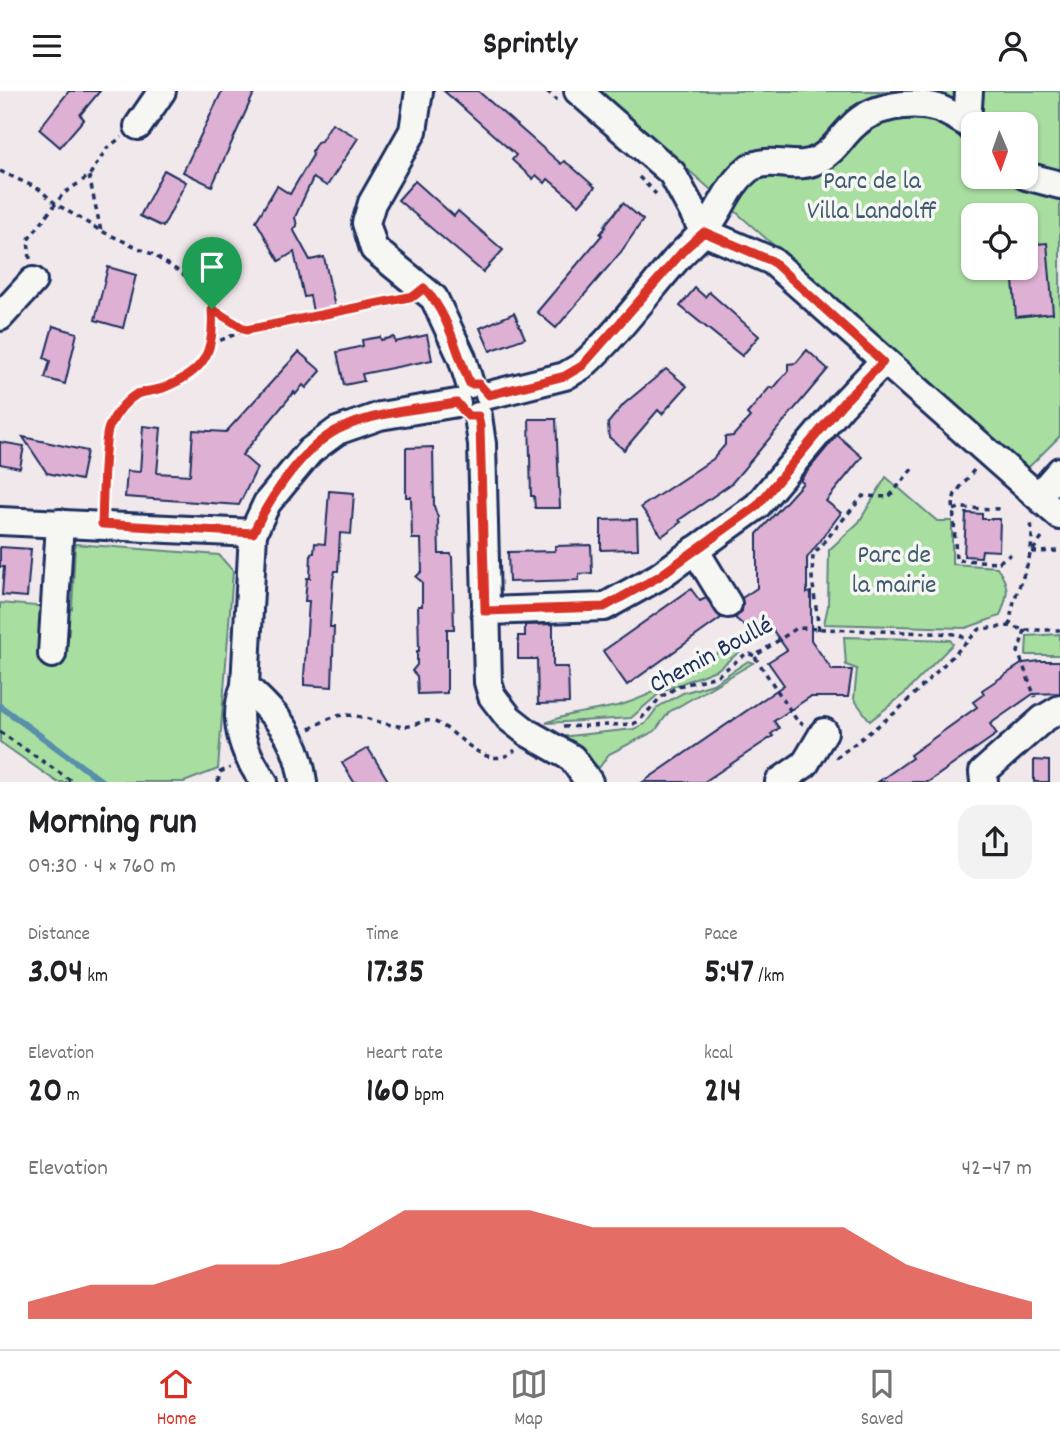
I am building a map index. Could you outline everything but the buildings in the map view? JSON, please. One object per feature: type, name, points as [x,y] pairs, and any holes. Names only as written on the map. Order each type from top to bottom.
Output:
[{"type":"street","points":[[138,126],[162,91]]},
{"type":"street","points":[[419,91],[413,131],[372,203],[366,223],[374,249],[434,298],[462,358],[474,399],[482,444],[485,611],[488,682],[492,696],[509,718],[528,733],[572,758],[589,782]]},
{"type":"street","points":[[969,91],[970,112]]},
{"type":"street","points":[[572,100],[672,173],[704,232],[772,261],[1059,515]]},
{"type":"street","points":[[264,782],[249,760],[240,728],[240,700],[245,686],[253,533],[267,503],[310,451],[337,431],[380,416],[474,399],[565,376],[582,366],[684,250],[704,232],[728,193],[746,171],[764,161],[808,164],[818,160],[834,149],[853,125],[867,115],[888,107],[906,105],[937,108],[961,121]]},
{"type":"street","points":[[1038,179],[1060,185]]},
{"type":"street","points":[[0,317],[33,281]]},
{"type":"street","points":[[485,611],[604,607],[686,557],[757,506],[842,404],[883,362]]},
{"type":"street","points":[[1038,496],[1060,471]]},
{"type":"street","points":[[0,521],[253,533]]},
{"type":"street","points":[[52,654],[60,523]]},
{"type":"street","points":[[686,557],[727,604]]},
{"type":"street","points":[[245,686],[274,712],[293,739],[303,782]]},
{"type":"street","points":[[984,782],[983,772],[1051,714]]},
{"type":"street","points":[[779,782],[805,764],[824,732]]},
{"type":"path","points":[[547,91],[572,100]]},
{"type":"path","points":[[33,281],[28,240],[63,194],[89,176],[107,148],[138,126]]},
{"type":"path","points":[[632,169],[660,197]]},
{"type":"path","points":[[0,171],[38,189],[56,204],[101,231],[152,254],[203,287],[212,309],[210,344],[200,367],[173,383],[137,394],[120,409],[107,430],[102,524]]},
{"type":"path","points":[[89,176],[101,231]]},
{"type":"path","points":[[210,344],[246,330],[414,296],[424,288]]},
{"type":"path","points":[[212,309],[246,330]]},
{"type":"path","points":[[978,466],[955,494],[956,560],[999,562],[1011,554]]},
{"type":"path","points":[[820,630],[812,578],[813,555],[863,496],[889,497],[912,469]]},
{"type":"path","points":[[954,510],[958,507],[1003,509]]},
{"type":"path","points":[[1010,627],[1011,605],[1028,568],[1032,552],[1060,551]]},
{"type":"path","points":[[832,760],[896,712],[980,629],[1010,627],[1025,631],[1060,630]]},
{"type":"path","name":"Chemin Boullé","points":[[528,733],[536,725],[554,728],[632,724],[639,721],[661,697],[678,686],[717,676],[747,653],[755,656],[797,628],[958,634],[967,641]]},
{"type":"path","points":[[1025,631],[1018,652],[1051,714]]},
{"type":"path","points":[[755,656],[798,722],[824,732]]},
{"type":"path","points":[[293,739],[334,717],[348,715],[408,726],[425,720],[437,723],[480,753],[497,757],[509,756],[528,733]]},
{"type":"path","points":[[0,732],[73,782]]},
{"type":"path","points":[[218,782],[220,772],[249,760]]},
{"type":"green space","name":"Parc de la Villa Landolff","points":[[599,91],[1060,91],[1060,436],[1027,469]]},
{"type":"green space","name":"Parc de la mairie","points":[[886,477],[937,521],[952,521],[952,564],[997,567],[1007,590],[1000,616],[966,628],[824,624],[828,606],[829,550],[859,522]]},
{"type":"green space","points":[[75,544],[219,555],[233,571],[218,769],[184,782],[57,782],[0,742],[0,603],[72,609]]},
{"type":"green space","points":[[1060,634],[1060,655],[1026,655],[1027,636]]},
{"type":"green space","points":[[844,637],[950,640],[953,644],[904,694],[870,721],[854,699],[857,669],[846,665]]},
{"type":"green space","points":[[738,640],[743,649],[718,669],[662,691],[631,718],[546,723],[565,716],[614,707],[639,698],[669,684]]},
{"type":"green space","points":[[748,661],[753,663],[669,712],[655,731],[609,754],[599,768],[577,747],[560,737],[634,729],[645,724],[658,707],[683,693],[713,684]]},
{"type":"waterway","points":[[0,706],[103,782]]},
{"type":"route","points":[[704,232],[772,261],[883,362],[842,404],[757,506],[658,577],[604,607],[485,611],[480,426],[478,416],[468,416],[457,403],[380,416],[337,431],[310,451],[283,483],[267,503],[253,533],[102,524],[107,430],[120,409],[137,394],[161,389],[186,378],[200,367],[210,344],[212,309],[246,330],[414,296],[424,288],[434,298],[462,358],[470,384],[479,384],[489,395],[565,376],[582,366],[684,250],[704,232]]}]
